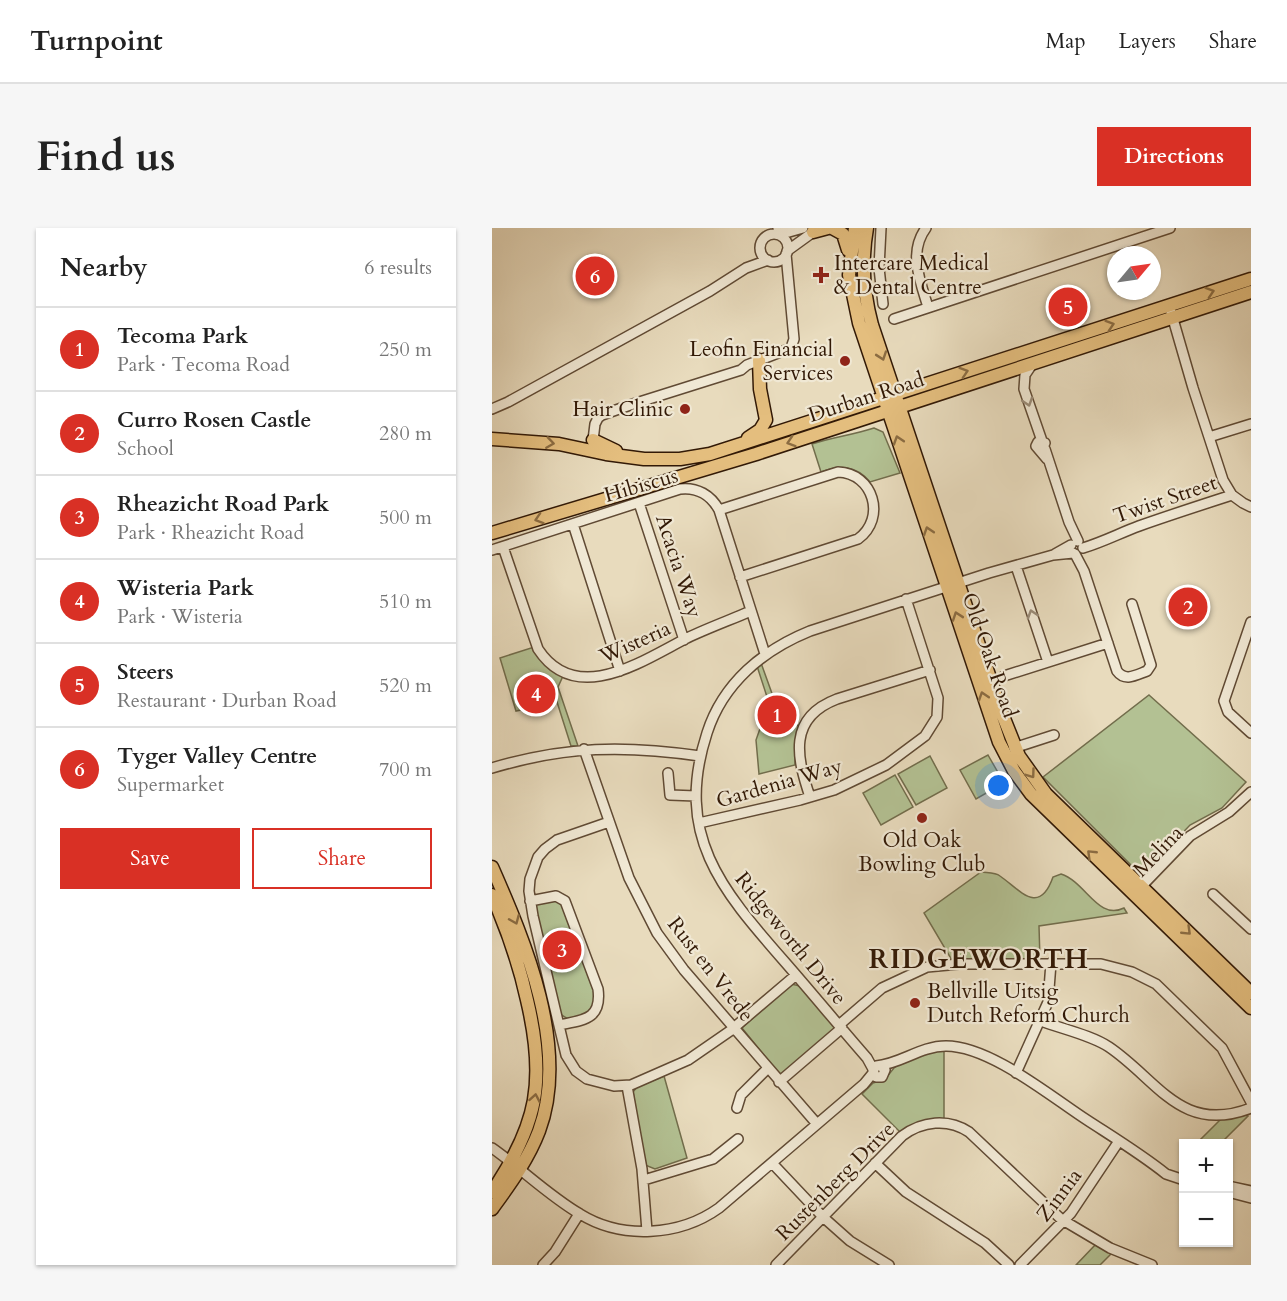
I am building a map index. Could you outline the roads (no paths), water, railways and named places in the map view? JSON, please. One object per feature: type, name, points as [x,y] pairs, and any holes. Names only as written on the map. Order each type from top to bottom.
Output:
[{"type":"main road","points":[[810,229],[830,228],[841,232],[845,238],[850,266]]},
{"type":"main road","name":"Old Oak Road","points":[[855,228],[850,266],[854,306],[890,396]]},
{"type":"main road","name":"Old Oak Road","points":[[867,228],[863,263],[866,299],[890,396],[952,585],[999,742],[1014,771],[1031,794],[1251,993]]},
{"type":"main road","name":"Durban Road","points":[[726,449],[1251,279]]},
{"type":"main road","name":"Durban Road","points":[[492,534],[756,454],[1251,292]]},
{"type":"main road","points":[[492,439],[559,444],[644,459],[687,459],[726,449],[757,432],[765,422],[766,414],[760,390],[759,360]]},
{"type":"main road","points":[[593,440],[644,459]]},
{"type":"main road","name":"Old Oak Road","points":[[952,585],[1014,748],[1031,776],[1139,893],[1251,1008]]},
{"type":"main road","points":[[492,867],[524,944],[543,1016],[549,1054],[549,1082],[539,1131],[492,1209]]},
{"type":"main road","points":[[492,895],[518,959],[537,1047],[538,1075],[535,1099],[516,1166],[492,1192]]},
{"type":"street","points":[[762,228],[762,254],[782,268],[789,280]]},
{"type":"street","points":[[881,228],[879,268],[883,304]]},
{"type":"street","points":[[926,228],[918,242],[916,263],[928,307]]},
{"type":"street","points":[[894,319],[1170,228]]},
{"type":"street","points":[[747,268],[770,234],[779,232],[797,234],[810,229]]},
{"type":"street","points":[[492,409],[747,268],[769,260],[780,260],[810,229]]},
{"type":"street","points":[[593,440],[595,424],[602,415],[741,370],[759,360],[786,352],[793,346],[787,242],[779,232]]},
{"type":"street","points":[[1169,305],[1223,480],[1232,495],[1251,507]]},
{"type":"street","points":[[1033,363],[1025,375],[1024,389],[1117,671],[1120,675],[1128,677],[1147,671],[1151,666],[1132,604]]},
{"type":"street","points":[[1209,437],[1251,424]]},
{"type":"street","points":[[740,577],[858,539],[870,527],[874,517],[872,495],[866,486],[859,478],[849,473],[838,472],[719,510],[740,577],[765,654]]},
{"type":"street","name":"Hibiscus","points":[[492,550],[680,489],[690,489],[705,494],[719,510]]},
{"type":"street","name":"Twist Street","points":[[952,585],[1077,547],[1102,543],[1109,537],[1232,495]]},
{"type":"street","name":"Acacia Way","points":[[639,503],[684,640]]},
{"type":"street","points":[[573,524],[620,670]]},
{"type":"street","name":"Wisteria","points":[[503,547],[535,643],[546,660],[562,672],[583,678],[597,677],[653,657],[684,640],[751,611]]},
{"type":"street","points":[[1016,566],[1048,662]]},
{"type":"street","name":"Ridgeworth Drive","points":[[878,1070],[743,914],[723,887],[709,858],[699,823],[696,796],[700,756],[710,722],[719,705],[737,681],[765,654],[786,641],[810,631],[952,585]]},
{"type":"street","name":"Gardenia Way","points":[[699,823],[834,790],[874,772],[925,736],[935,722],[939,705],[937,692],[906,599]]},
{"type":"street","points":[[1251,622],[1224,701],[1228,712],[1251,733]]},
{"type":"street","points":[[1004,676],[1108,643]]},
{"type":"street","points":[[810,797],[799,763],[799,749],[804,730],[815,713],[837,699],[930,670]]},
{"type":"street","points":[[1014,748],[1054,735]]},
{"type":"street","points":[[493,766],[584,749],[661,750],[700,756]]},
{"type":"street","name":"Rust en Vrede","points":[[584,749],[629,879],[657,933],[684,970],[817,1124]]},
{"type":"street","points":[[668,773],[670,795],[696,796]]},
{"type":"street","name":"Melina","points":[[1139,893],[1190,836],[1230,812],[1251,792]]},
{"type":"street","points":[[609,822],[557,840],[538,857],[530,879],[530,901],[559,1025],[568,1059],[576,1071],[592,1080],[614,1086],[627,1086],[682,1064],[734,1028],[796,975]]},
{"type":"street","points":[[1213,894],[1251,929]]},
{"type":"street","points":[[530,901],[556,896],[565,901],[598,989],[598,1005],[592,1014],[585,1020],[559,1025]]},
{"type":"street","points":[[779,1082],[882,988],[922,968],[951,965],[1089,962],[1132,972],[1156,984],[1219,1045],[1251,1102]]},
{"type":"street","points":[[1016,1073],[1041,1021],[1050,995],[1051,963]]},
{"type":"street","points":[[1041,1021],[1108,1047],[1171,1100],[1188,1110],[1214,1115],[1241,1112],[1251,1108]]},
{"type":"street","points":[[492,1148],[579,1214],[610,1227],[647,1231],[672,1228],[702,1219],[719,1208],[878,1070],[930,1047],[957,1047],[978,1053],[1016,1073],[1166,1174],[1179,1178]]},
{"type":"street","points":[[736,1108],[741,1095],[768,1068]]},
{"type":"street","points":[[627,1086],[644,1180],[647,1231]]},
{"type":"street","name":"Rustenberg Drive","points":[[776,1265],[903,1136],[914,1128],[932,1123],[952,1125],[969,1132],[1061,1219],[1110,1248],[1152,1265]]},
{"type":"street","points":[[644,1180],[713,1159],[738,1139]]},
{"type":"street","name":"Zinnia","points":[[1020,1265],[1065,1220],[1119,1141]]},
{"type":"street","points":[[772,1163],[823,1217],[850,1241],[889,1265]]},
{"type":"street","points":[[875,1163],[906,1192],[985,1243],[1009,1265]]},
{"type":"street","points":[[1158,1167],[1179,1173]]},
{"type":"street","points":[[1233,1187],[1251,1191]]},
{"type":"street","points":[[1232,1193],[1251,1198]]},
{"type":"street","points":[[543,1265],[555,1252],[579,1214]]},
{"type":"place","name":"Intercare Medical & Dental Centre","points":[[821,275]]},
{"type":"place","name":"Tyger Valley Centre","points":[[595,276]]},
{"type":"place","name":"Steers","points":[[1068,307]]},
{"type":"place","name":"Leofin Financial Services","points":[[845,361]]},
{"type":"place","name":"Hair Clinic","points":[[685,409]]},
{"type":"place","name":"Curro Rosen Castle","points":[[1188,607]]},
{"type":"place","name":"Wisteria Park","points":[[536,694]]},
{"type":"place","name":"Tecoma Park","points":[[777,715]]},
{"type":"place","name":"Old Oak Bowling Club","points":[[922,818]]},
{"type":"place","name":"Rheazicht Road Park","points":[[562,950]]},
{"type":"place","name":"Bellville Uitsig Dutch Reform Church","points":[[915,1003]]},
{"type":"district","name":"RIDGEWORTH","points":[[979,959]]}]
